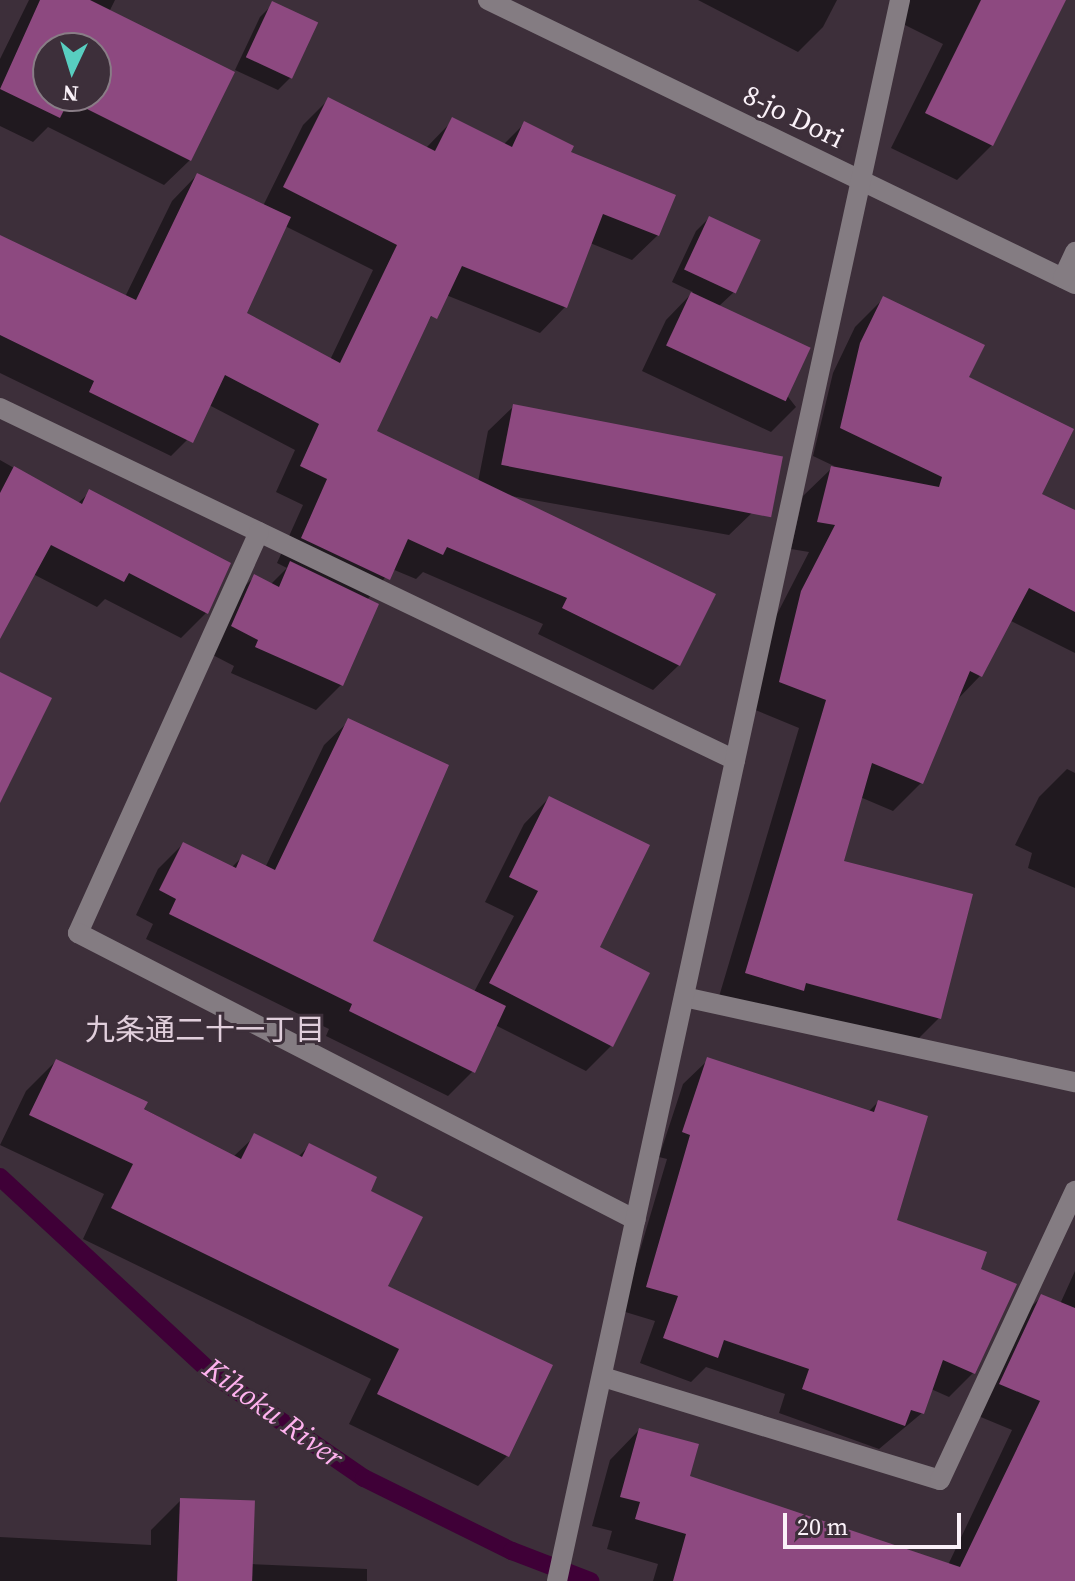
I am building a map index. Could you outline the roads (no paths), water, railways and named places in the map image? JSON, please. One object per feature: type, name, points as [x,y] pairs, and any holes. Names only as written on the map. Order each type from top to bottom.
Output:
[{"type":"street","name":"8-jo Dori","points":[[488,0],[1069,281]]},
{"type":"street","points":[[557,1581],[900,0]]},
{"type":"street","points":[[1069,281],[1075,252]]},
{"type":"street","points":[[0,408],[735,760]]},
{"type":"street","points":[[259,532],[78,933],[636,1220]]},
{"type":"street","points":[[684,997],[1075,1082]]},
{"type":"street","points":[[603,1377],[940,1480],[1075,1191]]},
{"type":"waterway","name":"Kihoku River","points":[[0,1177],[214,1375],[364,1478],[512,1551],[590,1581]]},
{"type":"district","name":"九条通二十一丁目","points":[[205,1030]]}]
